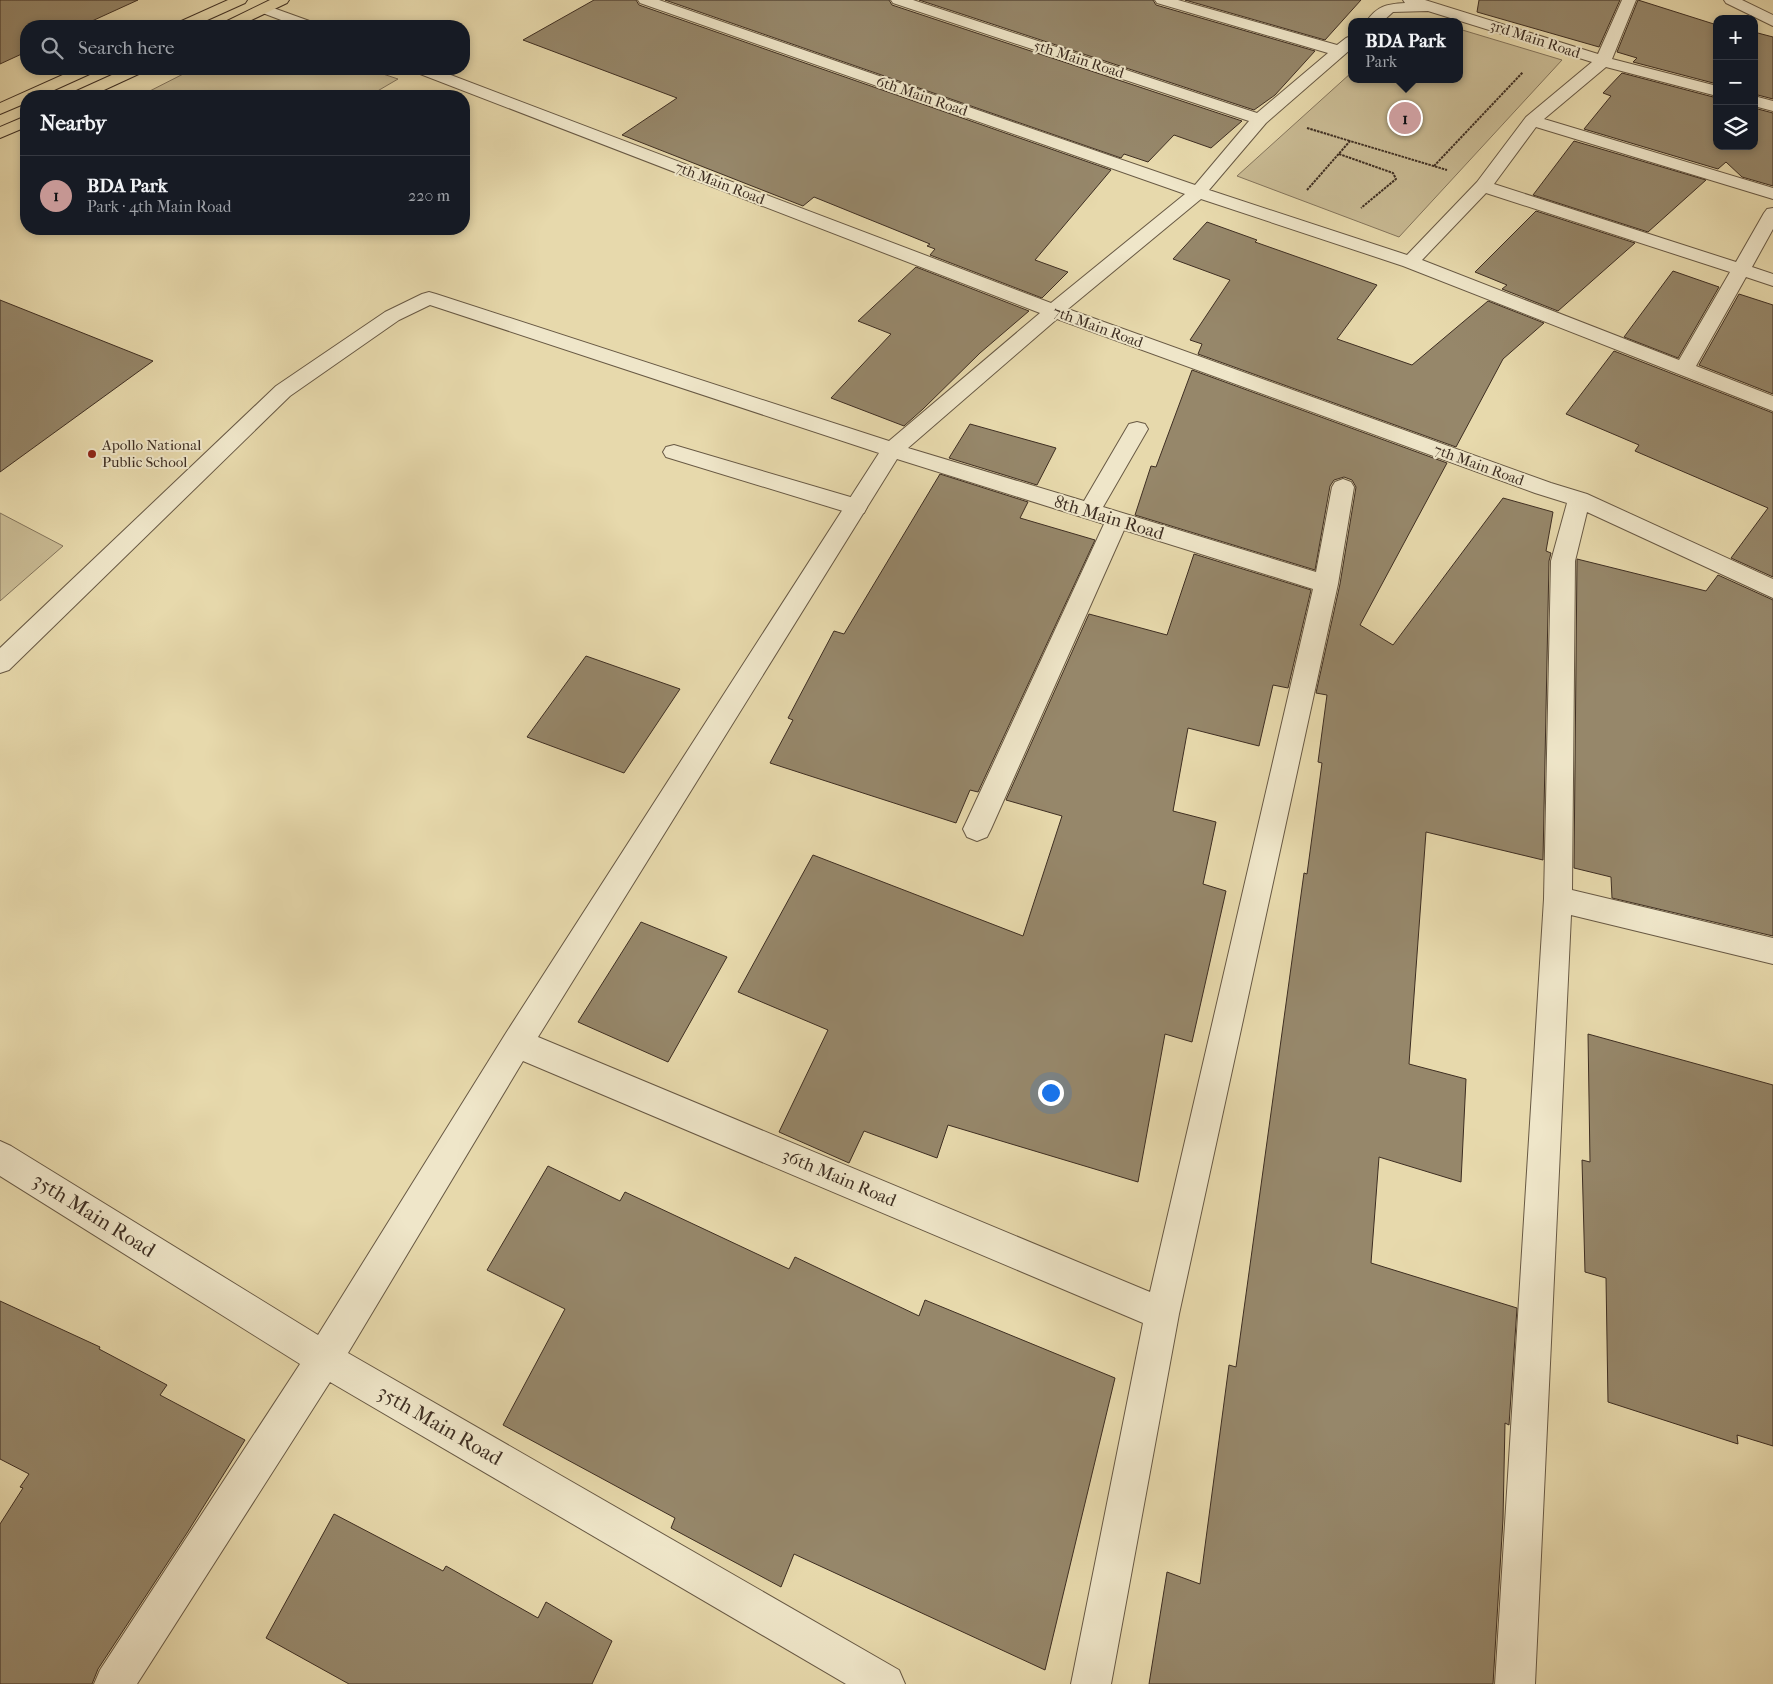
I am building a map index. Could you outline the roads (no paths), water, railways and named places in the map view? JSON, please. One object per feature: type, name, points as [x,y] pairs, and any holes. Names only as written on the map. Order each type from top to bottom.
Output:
[{"type":"highway","points":[[195,20],[240,0]]},
{"type":"highway","points":[[241,20],[282,0]]},
{"type":"highway","points":[[42,90],[75,75]]},
{"type":"highway","points":[[91,90],[124,75]]},
{"type":"highway","points":[[0,109],[20,100]]},
{"type":"highway","points":[[0,133],[20,124]]},
{"type":"street","name":"6th Main Road","points":[[645,0],[1198,192],[1410,262],[1773,404]]},
{"type":"street","name":"5th Main Road","points":[[898,0],[1260,119]]},
{"type":"street","points":[[1162,0],[1345,46]]},
{"type":"street","name":"3rd Main Road","points":[[1410,0],[1434,3],[1603,61],[1713,90]]},
{"type":"street","points":[[1410,262],[1485,184],[1532,122],[1603,61],[1629,0]]},
{"type":"street","points":[[1732,0],[1773,21]]},
{"type":"street","points":[[1378,18],[1389,8],[1434,3]]},
{"type":"street","points":[[265,9],[294,20]]},
{"type":"street","points":[[114,1684],[324,1358],[517,1043],[892,450],[1054,311],[1198,192],[1260,119],[1345,46]]},
{"type":"street","name":"7th Main Road","points":[[438,75],[1054,311],[1543,488],[1579,499],[1773,589]]},
{"type":"street","points":[[1758,102],[1773,106]]},
{"type":"street","points":[[1532,122],[1773,194]]},
{"type":"street","points":[[1485,184],[1773,280]]},
{"type":"street","points":[[1684,369],[1773,213]]},
{"type":"street","name":"8th Main Road","points":[[0,663],[284,391],[392,316],[429,298],[892,450],[1326,584]]},
{"type":"street","points":[[1089,512],[1137,429]]},
{"type":"street","points":[[674,452],[856,507]]},
{"type":"street","points":[[1091,1684],[1162,1314],[1326,584],[1342,487]]},
{"type":"street","points":[[1515,1684],[1558,899],[1563,561],[1579,499]]},
{"type":"street","points":[[977,829],[1117,521]]},
{"type":"street","points":[[1558,899],[1773,952]]},
{"type":"street","name":"36th Main Road","points":[[517,1043],[1162,1314]]},
{"type":"street","name":"35th Main Road","points":[[0,1157],[324,1358],[885,1684]]},
{"type":"place","name":"BDA Park","points":[[1405,118]]},
{"type":"place","name":"Apollo National Public School","points":[[92,454]]}]
